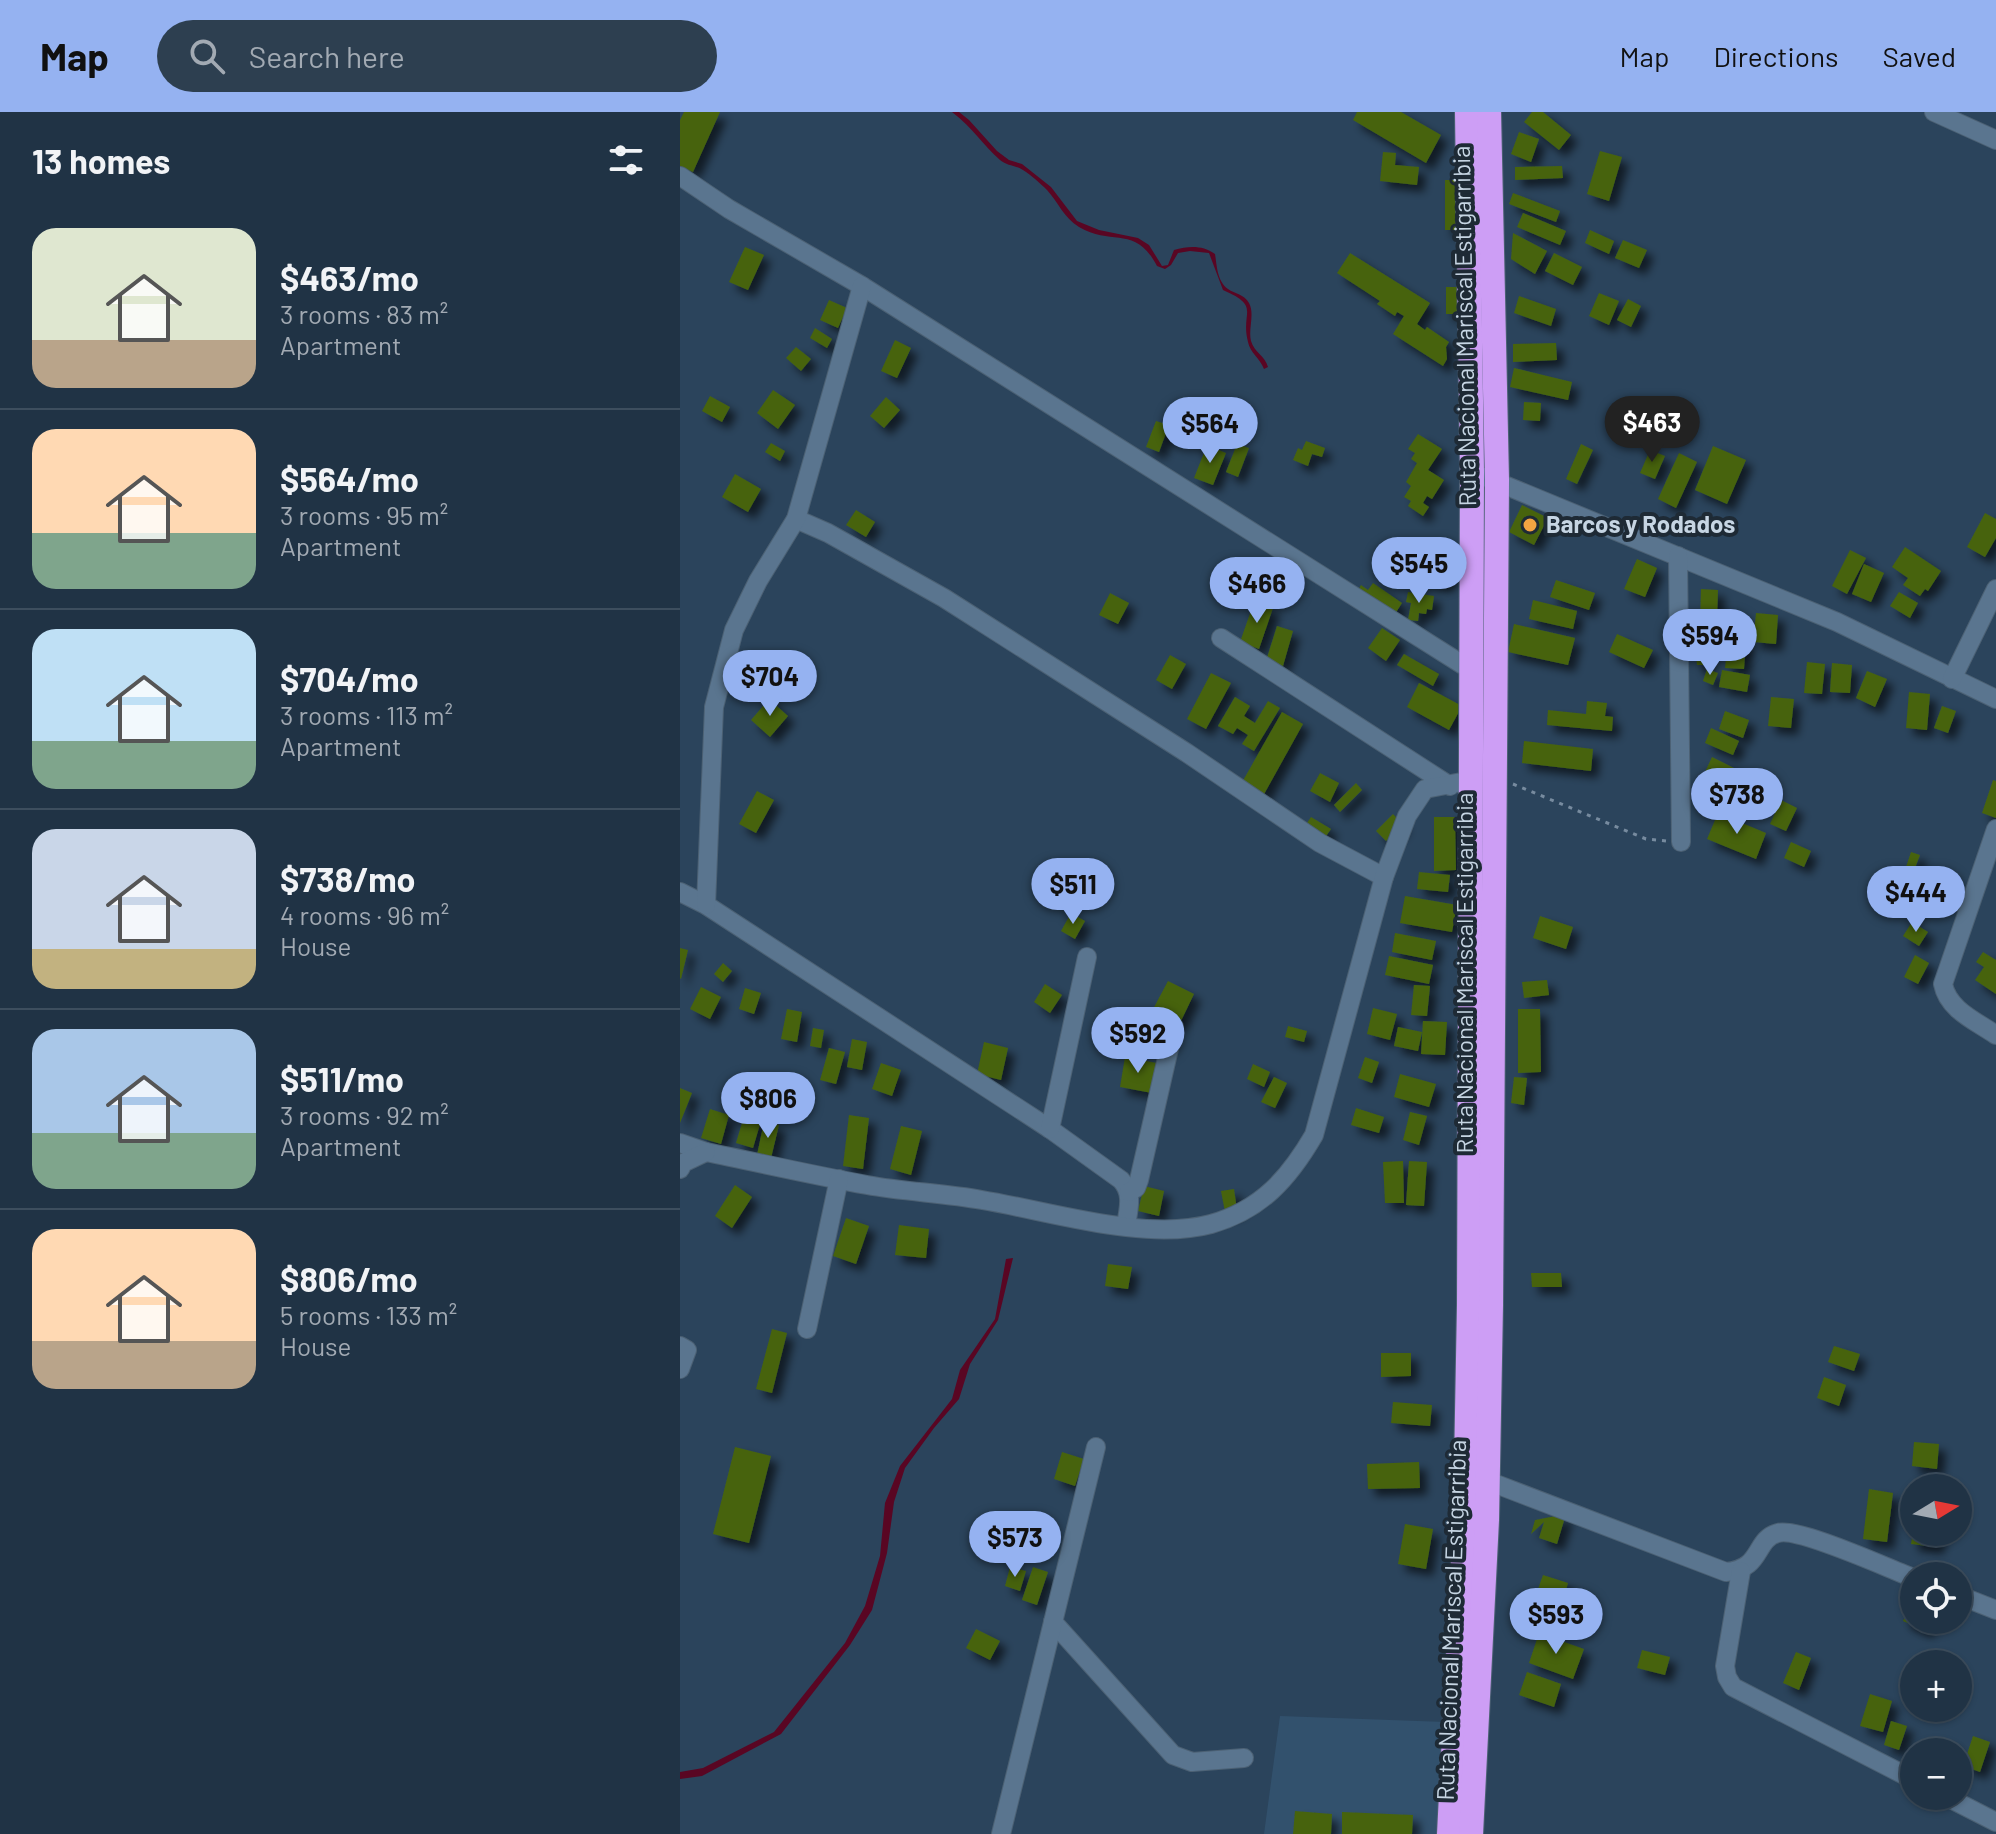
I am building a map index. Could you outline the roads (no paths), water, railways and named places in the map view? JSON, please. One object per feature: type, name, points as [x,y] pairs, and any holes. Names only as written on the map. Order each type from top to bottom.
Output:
[{"type":"highway","name":"Ruta Nacional Mariscal Estigarribia","points":[[1467,112],[1472,781],[1488,1481],[1471,1834]]},
{"type":"highway","name":"Ruta Nacional Mariscal Estigarribia","points":[[1449,1834],[1467,1427],[1472,781],[1497,480],[1489,112]]},
{"type":"street","points":[[1934,112],[1996,140]]},
{"type":"street","points":[[680,176],[729,209],[862,286],[1471,670]]},
{"type":"street","points":[[706,905],[714,707],[734,630],[758,581],[796,519],[862,286]]},
{"type":"street","points":[[1472,472],[1837,622],[1996,699]]},
{"type":"street","points":[[796,519],[828,533],[944,598],[1175,745],[1320,843],[1384,877]]},
{"type":"street","points":[[1678,556],[1681,842]]},
{"type":"street","points":[[1952,679],[1996,589]]},
{"type":"street","points":[[1221,638],[1472,781]]},
{"type":"street","points":[[680,1143],[706,1152],[839,1179],[981,1199],[1126,1226],[1177,1229],[1227,1218],[1254,1204],[1281,1183],[1314,1135],[1384,877],[1407,816],[1425,789],[1472,781]]},
{"type":"street","points":[[1996,829],[1943,984],[1945,996],[1953,1005],[1996,1035]]},
{"type":"street","points":[[680,892],[706,905],[1050,1129],[1121,1180],[1129,1192],[1126,1226]]},
{"type":"street","points":[[1050,1129],[1087,957]]},
{"type":"street","points":[[1129,1192],[1136,1188],[1139,1180],[1174,1027]]},
{"type":"street","points":[[680,1169],[683,1163],[706,1152]]},
{"type":"street","points":[[807,1329],[839,1179]]},
{"type":"street","points":[[680,1346],[687,1350],[680,1369]]},
{"type":"street","points":[[1001,1834],[1096,1447]]},
{"type":"street","points":[[1488,1481],[1726,1572],[1741,1571],[1752,1563],[1766,1541],[1779,1533],[1801,1535],[1900,1573]]},
{"type":"street","points":[[1741,1571],[1725,1666],[1733,1687],[1900,1773]]},
{"type":"street","points":[[1972,1601],[1996,1610]]},
{"type":"street","points":[[1053,1622],[1173,1755],[1192,1762],[1244,1758]]},
{"type":"street","points":[[1972,1810],[1996,1822]]},
{"type":"place","name":"Barcos y Rodados","points":[[1530,525]]}]
